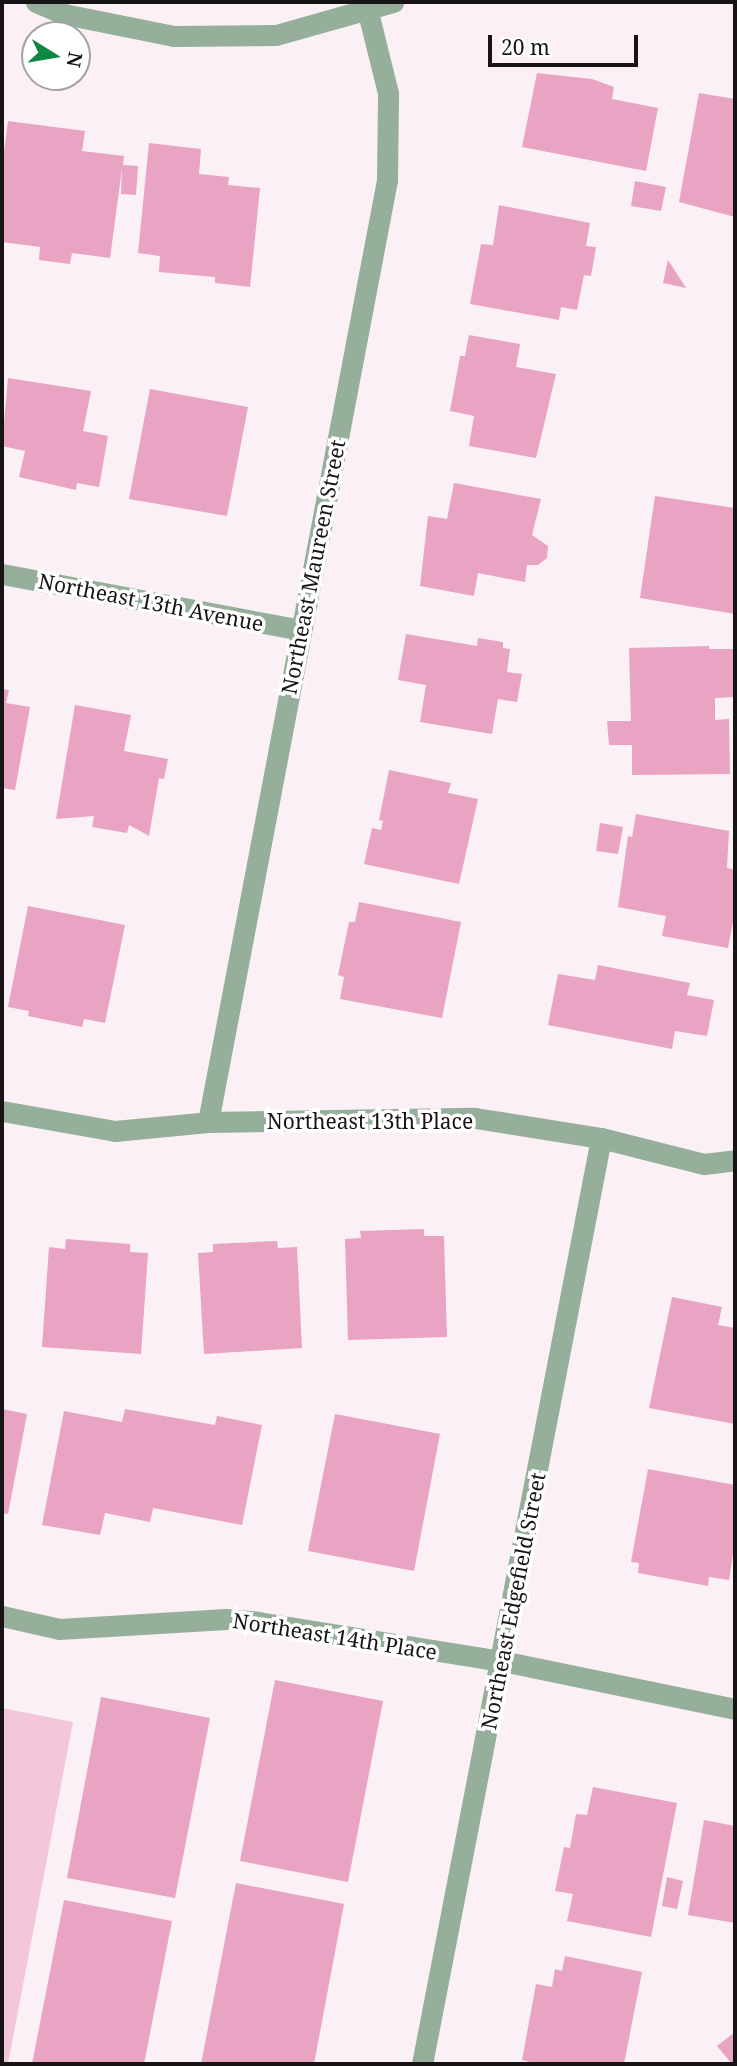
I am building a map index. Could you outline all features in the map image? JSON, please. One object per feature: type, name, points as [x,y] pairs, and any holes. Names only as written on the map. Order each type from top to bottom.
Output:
[{"type":"street","points":[[36,2],[64,14],[174,36],[276,35],[368,12],[393,2]]},
{"type":"street","name":"Northeast Maureen Street","points":[[208,1122],[387,180],[388,93],[368,12]]},
{"type":"street","name":"Northeast 13th Avenue","points":[[2,574],[301,630]]},
{"type":"street","name":"Northeast 13th Place","points":[[2,1111],[115,1131],[208,1122],[475,1118],[601,1138],[704,1164],[735,1160]]},
{"type":"street","name":"Northeast Edgefield Street","points":[[422,2064],[601,1138]]},
{"type":"street","name":"Northeast 14th Place","points":[[2,1616],[59,1629],[226,1619],[502,1661],[735,1709]]},
{"type":"shaded area","points":[[2,1708],[73,1722],[8,2064],[2,2064]]},
{"type":"building","points":[[537,73],[592,79],[614,87],[612,99],[658,108],[646,171],[522,147]]},
{"type":"building","points":[[699,93],[735,99],[735,217],[679,202]]},
{"type":"building","points":[[8,121],[85,131],[82,151],[124,156],[123,165],[138,166],[136,195],[121,194],[122,169],[110,258],[72,253],[70,264],[39,260],[40,247],[2,242],[2,167]]},
{"type":"building","points":[[149,143],[201,149],[199,174],[229,177],[228,185],[260,188],[250,287],[215,283],[215,277],[159,272],[160,256],[138,253]]},
{"type":"building","points":[[635,181],[666,187],[661,211],[631,206]]},
{"type":"building","points":[[499,205],[590,223],[586,246],[596,247],[591,276],[584,275],[577,310],[561,307],[559,320],[470,304],[481,244],[493,245]]},
{"type":"building","points":[[668,260],[672,266],[686,288],[663,283]]},
{"type":"building","points":[[469,335],[520,344],[516,367],[556,374],[536,458],[469,446],[474,416],[450,411],[460,356],[465,356]]},
{"type":"building","points":[[8,378],[91,391],[83,431],[108,436],[99,487],[77,483],[76,490],[19,477],[25,451],[2,446]]},
{"type":"building","points":[[150,389],[248,407],[227,516],[129,499]]},
{"type":"building","points":[[454,483],[541,499],[532,535],[548,546],[547,558],[538,565],[527,565],[525,582],[478,573],[474,596],[420,586],[428,516],[447,519]]},
{"type":"building","points":[[655,496],[735,508],[735,614],[640,598]]},
{"type":"building","points":[[406,634],[477,646],[478,638],[503,642],[503,648],[510,649],[507,672],[522,674],[517,702],[498,699],[492,734],[420,722],[426,685],[398,680]]},
{"type":"building","points":[[709,646],[709,649],[734,649],[735,697],[715,698],[715,720],[729,719],[730,774],[632,775],[632,745],[609,745],[607,721],[631,721],[629,648]]},
{"type":"building","points":[[2,689],[9,690],[6,703],[30,707],[15,790],[2,788]]},
{"type":"building","points":[[75,705],[131,715],[124,751],[168,759],[164,779],[159,778],[149,836],[129,825],[127,833],[92,827],[94,816],[56,819]]},
{"type":"building","points":[[389,770],[451,783],[448,793],[478,799],[459,884],[364,864],[372,828],[381,830],[383,821],[379,820]]},
{"type":"building","points":[[636,814],[729,831],[727,868],[735,870],[735,912],[728,948],[662,936],[666,916],[618,907],[628,836],[632,837]]},
{"type":"building","points":[[600,823],[623,827],[618,854],[596,851]]},
{"type":"building","points":[[359,902],[461,922],[442,1018],[340,999],[344,977],[338,975],[349,922],[355,922]]},
{"type":"building","points":[[28,906],[125,925],[105,1023],[84,1019],[82,1027],[28,1016],[29,1011],[8,1007]]},
{"type":"building","points":[[598,965],[690,983],[687,995],[714,1000],[707,1036],[675,1031],[672,1049],[548,1025],[558,974],[595,980]]},
{"type":"building","points":[[424,1229],[424,1236],[444,1236],[447,1337],[348,1340],[345,1239],[361,1238],[360,1231]]},
{"type":"building","points":[[66,1239],[130,1244],[130,1252],[148,1253],[141,1354],[42,1347],[49,1247],[65,1249]]},
{"type":"building","points":[[277,1241],[278,1248],[297,1247],[302,1348],[204,1354],[198,1253],[213,1252],[213,1244]]},
{"type":"building","points":[[672,1297],[722,1307],[718,1325],[735,1328],[735,1424],[649,1408]]},
{"type":"building","points":[[2,1409],[27,1414],[8,1514],[2,1513]]},
{"type":"building","points":[[125,1409],[215,1425],[217,1416],[262,1425],[242,1525],[153,1508],[150,1522],[105,1513],[100,1535],[42,1525],[64,1411],[122,1422]]},
{"type":"building","points":[[335,1414],[440,1434],[414,1571],[308,1551]]},
{"type":"building","points":[[648,1469],[735,1485],[735,1542],[729,1580],[709,1577],[708,1586],[638,1573],[639,1563],[631,1562]]},
{"type":"building","points":[[275,1680],[383,1701],[348,1882],[240,1861]]},
{"type":"building","points":[[101,1697],[210,1718],[175,1898],[67,1878]]},
{"type":"building","points":[[593,1787],[677,1803],[651,1937],[567,1921],[573,1894],[555,1891],[564,1847],[570,1848],[576,1814],[587,1815]]},
{"type":"building","points":[[704,1820],[735,1826],[735,1923],[688,1915]]},
{"type":"building","points":[[667,1877],[683,1881],[677,1909],[662,1906]]},
{"type":"building","points":[[236,1883],[344,1904],[314,2064],[201,2064]]},
{"type":"building","points":[[64,1900],[172,1921],[144,2064],[32,2064]]},
{"type":"building","points":[[565,1956],[642,1972],[624,2064],[537,2064],[522,2060],[536,1984],[552,1987],[555,1969],[562,1971]]},
{"type":"building","points":[[735,2032],[735,2064],[732,2064],[717,2046]]}]
